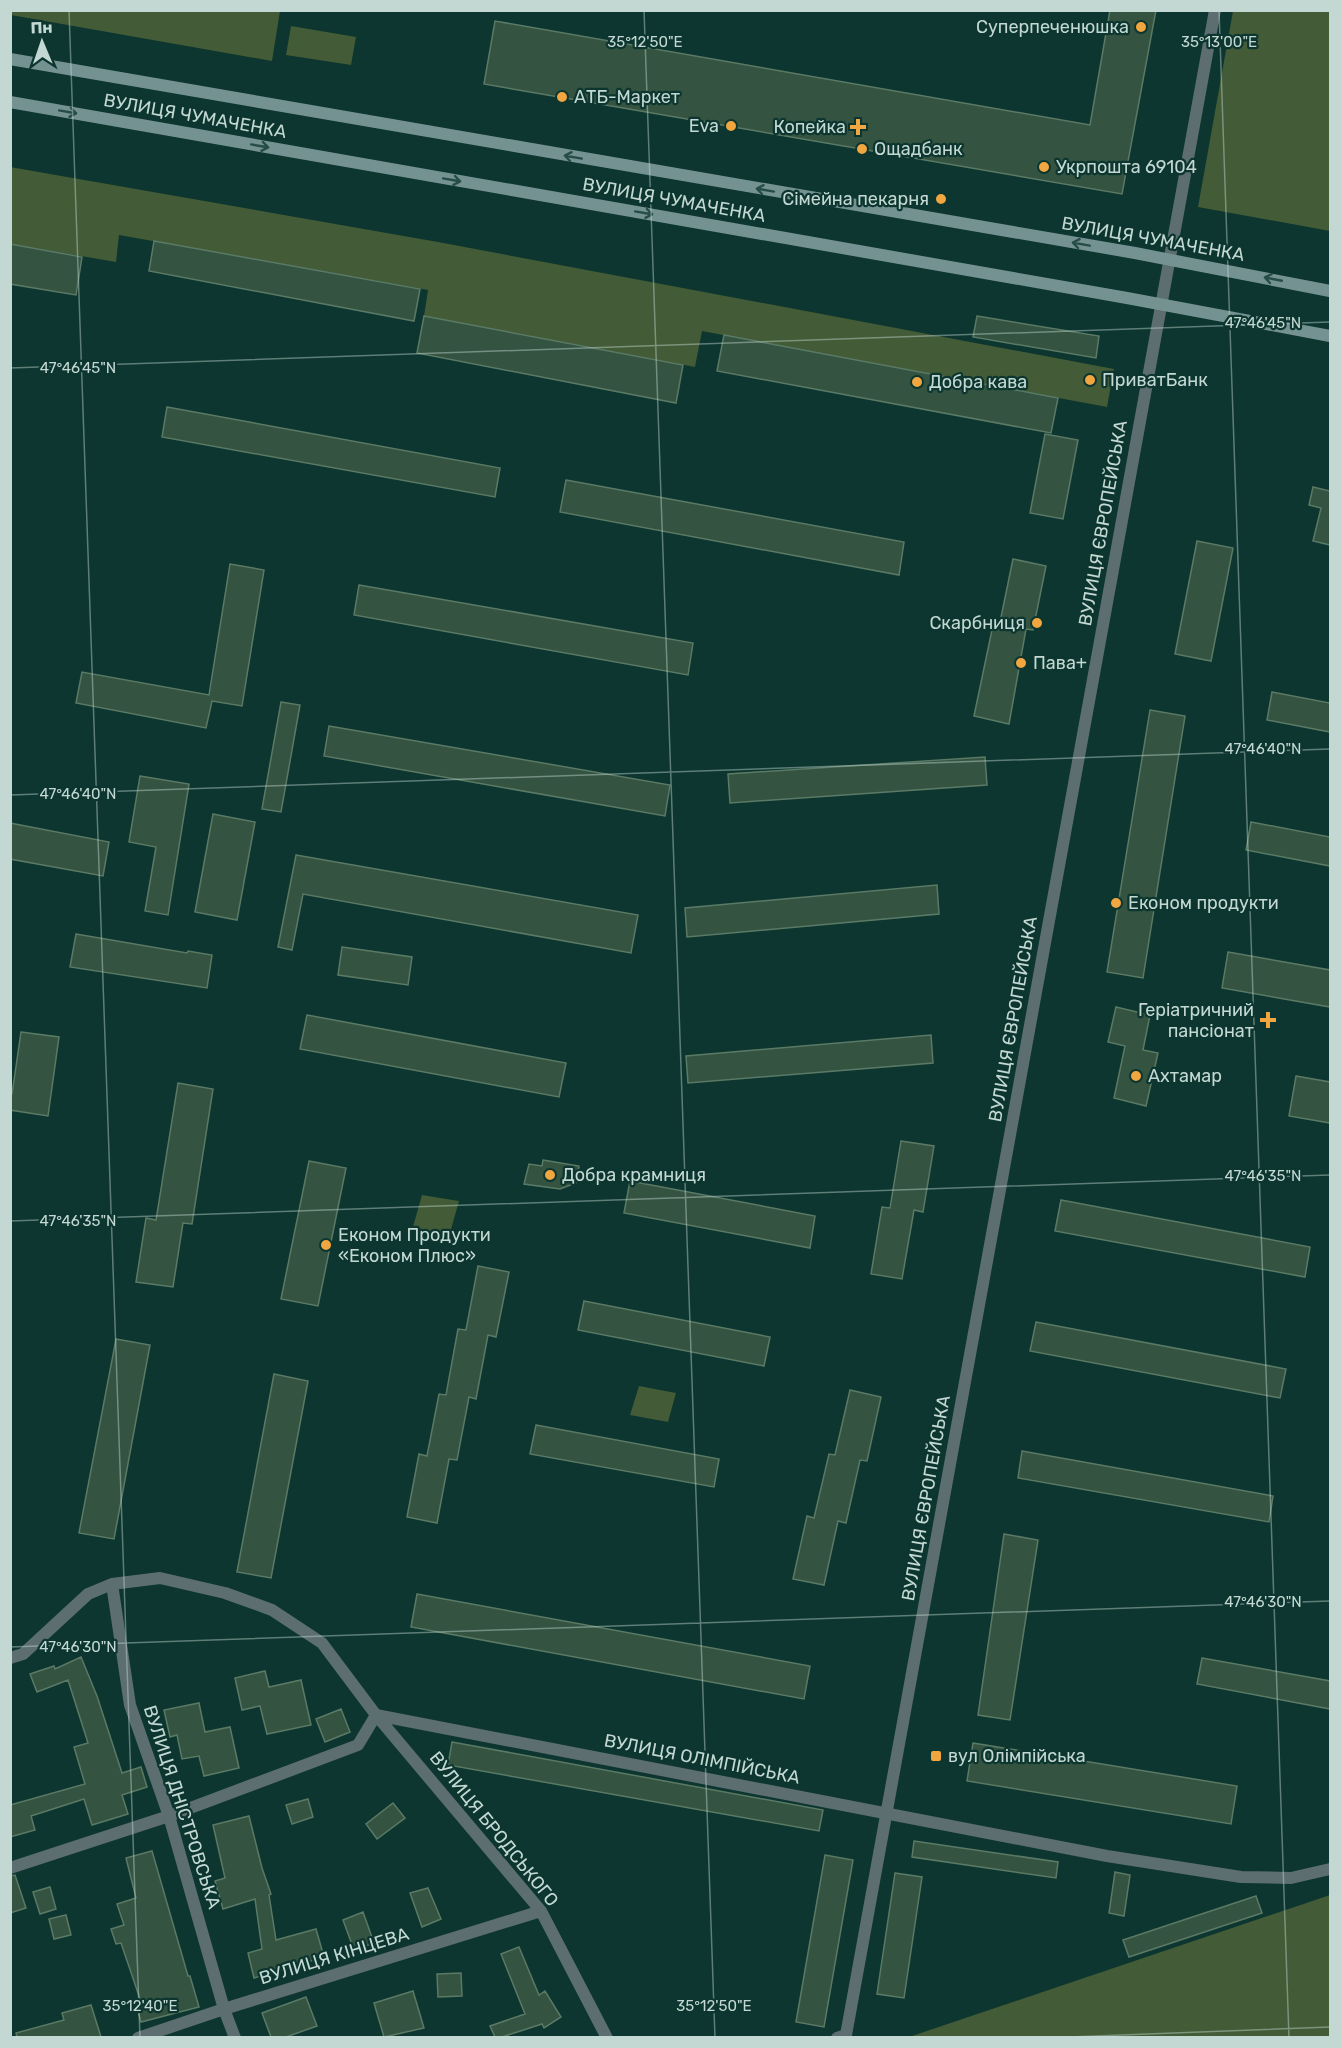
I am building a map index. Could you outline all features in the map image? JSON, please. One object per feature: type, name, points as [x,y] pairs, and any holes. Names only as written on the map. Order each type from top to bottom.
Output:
[{"type":"street","name":"ВУЛИЦЯ ЄВРОПЕЙСЬКА","points":[[842,2036],[887,1813],[1215,10]]},
{"type":"street","name":"ВУЛИЦЯ ЧУМАЧЕНКА","points":[[10,59],[1170,259],[1330,291]]},
{"type":"street","name":"ВУЛИЦЯ ЧУМАЧЕНКА","points":[[10,102],[1161,304],[1330,336]]},
{"type":"street","points":[[10,1658],[23,1654],[88,1594],[112,1584],[160,1578],[225,1593],[272,1610],[322,1644],[376,1715],[358,1745],[169,1816],[10,1868]]},
{"type":"street","name":"ВУЛИЦЯ ДНІСТРОВСЬКА","points":[[112,1584],[130,1706],[169,1816],[224,2009],[235,2037]]},
{"type":"street","name":"ВУЛИЦЯ ОЛІМПІЙСЬКА","points":[[376,1715],[1107,1856],[1241,1877],[1291,1878],[1330,1869]]},
{"type":"street","name":"ВУЛИЦЯ БРОДСЬКОГО","points":[[376,1715],[541,1911],[607,2037]]},
{"type":"street","name":"ВУЛИЦЯ КІНЦЕВА","points":[[138,2037],[541,1911]]},
{"type":"green space","points":[[10,11],[280,11],[272,61],[11,15]]},
{"type":"green space","points":[[1233,11],[1330,11],[1330,231],[1198,207]]},
{"type":"green space","points":[[291,26],[356,37],[351,65],[286,55]]},
{"type":"green space","points":[[10,167],[438,242],[1114,369],[1107,407],[702,331],[695,367],[424,316],[428,290],[119,235],[116,262],[11,244]]},
{"type":"green space","points":[[422,1195],[459,1201],[448,1240],[412,1230]]},
{"type":"green space","points":[[639,1386],[676,1393],[668,1422],[630,1415]]},
{"type":"green space","points":[[1330,1895],[1330,2037],[909,2037]]},
{"type":"building","points":[[1110,10],[1156,10],[1122,194],[484,84],[495,21],[1090,125]]},
{"type":"building","points":[[154,241],[420,289],[414,321],[149,271]]},
{"type":"building","points":[[10,244],[82,257],[76,295],[10,284]]},
{"type":"building","points":[[424,316],[683,365],[676,403],[417,353]]},
{"type":"building","points":[[977,316],[1099,336],[1096,358],[973,337]]},
{"type":"building","points":[[724,335],[1058,398],[1051,433],[717,371]]},
{"type":"building","points":[[167,407],[500,468],[495,497],[162,437]]},
{"type":"building","points":[[1045,434],[1078,440],[1063,519],[1030,513]]},
{"type":"building","points":[[566,480],[904,542],[899,575],[560,512]]},
{"type":"building","points":[[1313,487],[1330,491],[1330,545],[1313,541],[1321,508],[1309,505]]},
{"type":"building","points":[[1197,541],[1233,548],[1211,661],[1175,654]]},
{"type":"building","points":[[1013,559],[1046,566],[1033,630],[1026,629],[1009,724],[974,716],[993,625],[999,627]]},
{"type":"building","points":[[230,564],[264,570],[242,706],[212,701],[206,728],[76,703],[82,672],[209,695]]},
{"type":"building","points":[[359,585],[693,643],[688,675],[354,615]]},
{"type":"building","points":[[1272,692],[1330,703],[1330,732],[1267,720]]},
{"type":"building","points":[[281,702],[300,705],[281,812],[262,809]]},
{"type":"building","points":[[1150,710],[1185,716],[1143,978],[1107,972]]},
{"type":"building","points":[[329,726],[670,785],[665,816],[324,756]]},
{"type":"building","points":[[985,757],[987,785],[730,803],[728,774]]},
{"type":"building","points":[[140,776],[189,784],[168,915],[145,911],[156,847],[129,842]]},
{"type":"building","points":[[213,814],[255,822],[237,920],[195,912]]},
{"type":"building","points":[[1251,822],[1330,837],[1330,866],[1246,850]]},
{"type":"building","points":[[10,823],[109,842],[103,876],[10,859]]},
{"type":"building","points":[[296,855],[638,915],[631,953],[303,894],[292,950],[278,947]]},
{"type":"building","points":[[937,885],[939,914],[687,937],[685,908]]},
{"type":"building","points":[[76,934],[187,953],[188,951],[212,955],[207,988],[70,967]]},
{"type":"building","points":[[342,947],[412,957],[408,985],[338,975]]},
{"type":"building","points":[[1228,952],[1330,970],[1330,1007],[1222,988]]},
{"type":"building","name":"Ахтамар","points":[[1116,1007],[1150,1015],[1143,1050],[1158,1053],[1146,1106],[1114,1098],[1125,1046],[1108,1042]]},
{"type":"building","points":[[307,1015],[566,1063],[559,1097],[300,1049]]},
{"type":"building","points":[[21,1032],[59,1037],[48,1116],[10,1110],[10,1094],[12,1094]]},
{"type":"building","points":[[931,1035],[933,1063],[688,1083],[686,1056]]},
{"type":"building","points":[[1296,1076],[1330,1082],[1330,1123],[1289,1116]]},
{"type":"building","points":[[178,1083],[213,1089],[192,1224],[183,1223],[173,1287],[136,1282],[146,1218],[156,1220]]},
{"type":"building","points":[[901,1141],[934,1146],[923,1212],[914,1210],[902,1279],[871,1274],[882,1207],[890,1208]]},
{"type":"building","points":[[543,1160],[579,1166],[576,1183],[560,1189],[524,1184],[529,1164],[542,1166]]},
{"type":"building","points":[[309,1161],[346,1168],[318,1306],[281,1299]]},
{"type":"building","points":[[630,1181],[815,1216],[810,1248],[624,1213]]},
{"type":"building","points":[[1061,1200],[1310,1247],[1305,1277],[1055,1231]]},
{"type":"building","points":[[478,1266],[509,1272],[496,1337],[488,1335],[476,1399],[469,1397],[457,1460],[449,1459],[437,1523],[407,1517],[419,1454],[427,1456],[439,1394],[446,1395],[458,1329],[466,1330]]},
{"type":"building","points":[[584,1301],[770,1337],[764,1366],[578,1330]]},
{"type":"building","points":[[1036,1322],[1286,1369],[1280,1398],[1030,1351]]},
{"type":"building","points":[[116,1339],[150,1345],[114,1539],[79,1533]]},
{"type":"building","points":[[274,1374],[308,1381],[271,1578],[237,1572]]},
{"type":"building","points":[[850,1390],[881,1397],[867,1461],[860,1460],[846,1523],[838,1521],[824,1585],[793,1579],[807,1516],[814,1518],[829,1454],[835,1455]]},
{"type":"building","points":[[536,1425],[719,1459],[714,1487],[530,1454]]},
{"type":"building","points":[[1022,1451],[1273,1496],[1269,1522],[1018,1478]]},
{"type":"building","points":[[1004,1534],[1038,1540],[1010,1720],[978,1715]]},
{"type":"building","points":[[417,1594],[810,1666],[804,1699],[411,1627]]},
{"type":"building","points":[[81,1657],[97,1696],[122,1773],[141,1767],[147,1787],[122,1795],[128,1814],[92,1825],[84,1799],[31,1816],[35,1830],[10,1837],[10,1805],[85,1784],[74,1747],[88,1743],[68,1680],[37,1692],[30,1674],[54,1666],[55,1669]]},
{"type":"building","points":[[1202,1658],[1330,1681],[1330,1709],[1197,1684]]},
{"type":"building","points":[[265,1671],[269,1687],[301,1680],[311,1725],[267,1734],[260,1706],[242,1710],[235,1678]]},
{"type":"building","points":[[199,1703],[205,1732],[230,1727],[239,1768],[204,1776],[199,1756],[182,1759],[177,1735],[170,1737],[164,1710]]},
{"type":"building","points":[[341,1709],[350,1732],[325,1742],[316,1719]]},
{"type":"building","points":[[452,1742],[823,1810],[819,1831],[448,1765]]},
{"type":"building","points":[[973,1743],[1237,1786],[1231,1824],[967,1781]]},
{"type":"building","points":[[308,1799],[313,1817],[292,1824],[286,1805]]},
{"type":"building","points":[[393,1803],[405,1818],[377,1839],[366,1824]]},
{"type":"building","points":[[249,1816],[271,1894],[269,1895],[276,1940],[316,1929],[324,1957],[254,1978],[248,1953],[262,1949],[255,1899],[223,1909],[215,1881],[225,1878],[213,1825]]},
{"type":"building","points":[[914,1841],[1058,1862],[1056,1878],[912,1857]]},
{"type":"building","points":[[152,1851],[199,2007],[141,2022],[135,2000],[140,1999],[121,1943],[116,1944],[111,1929],[124,1925],[117,1904],[136,1898],[126,1858]]},
{"type":"building","points":[[825,1855],[853,1860],[824,2027],[796,2022]]},
{"type":"building","points":[[1115,1872],[1130,1875],[1124,1916],[1109,1913]]},
{"type":"building","points":[[895,1873],[922,1877],[904,1998],[877,1994]]},
{"type":"building","points":[[15,1875],[26,1908],[10,1913],[10,1876]]},
{"type":"building","points":[[50,1887],[56,1909],[40,1914],[33,1892]]},
{"type":"building","points":[[428,1888],[441,1919],[422,1927],[410,1893]]},
{"type":"building","points":[[1256,1896],[1262,1913],[1129,1957],[1123,1940]]},
{"type":"building","points":[[363,1912],[374,1943],[354,1950],[343,1920]]},
{"type":"building","points":[[66,1915],[71,1935],[54,1939],[49,1919]]},
{"type":"building","points":[[519,1947],[539,1995],[545,1991],[561,2017],[544,2028],[542,2024],[502,2037],[495,2037],[490,2026],[525,2014],[501,1954]]},
{"type":"building","points":[[461,1973],[462,1996],[438,1997],[437,1974]]},
{"type":"building","points":[[413,1991],[424,2028],[384,2037],[374,2003]]},
{"type":"building","points":[[306,1997],[317,2026],[286,2037],[271,2037],[262,2013]]},
{"type":"building","points":[[91,2005],[101,2037],[17,2037],[16,2033],[64,2020],[62,2013]]},
{"type":"place","name":"Суперпеченюшка","points":[[1141,27]]},
{"type":"place","name":"АТБ-Маркет","points":[[562,97]]},
{"type":"place","name":"Eva","points":[[731,126]]},
{"type":"place","name":"Копейка","points":[[858,127]]},
{"type":"place","name":"Ощадбанк","points":[[862,149]]},
{"type":"place","name":"Укрпошта 69104","points":[[1044,167]]},
{"type":"place","name":"Сімейна пекарня","points":[[941,199]]},
{"type":"place","name":"ПриватБанк","points":[[1090,380]]},
{"type":"place","name":"Добра кава","points":[[917,382]]},
{"type":"place","name":"Скарбниця","points":[[1037,623]]},
{"type":"place","name":"Пава+","points":[[1021,663]]},
{"type":"place","name":"Економ продукти","points":[[1116,903]]},
{"type":"place","name":"Геріатричний пансіонат","points":[[1268,1020]]},
{"type":"place","name":"Ахтамар","points":[[1136,1076]]},
{"type":"place","name":"Добра крамниця","points":[[550,1175]]},
{"type":"place","name":"Економ Продукти «Економ Плюс»","points":[[326,1245]]},
{"type":"place","name":"вул Олімпійська","points":[[936,1756]]}]
